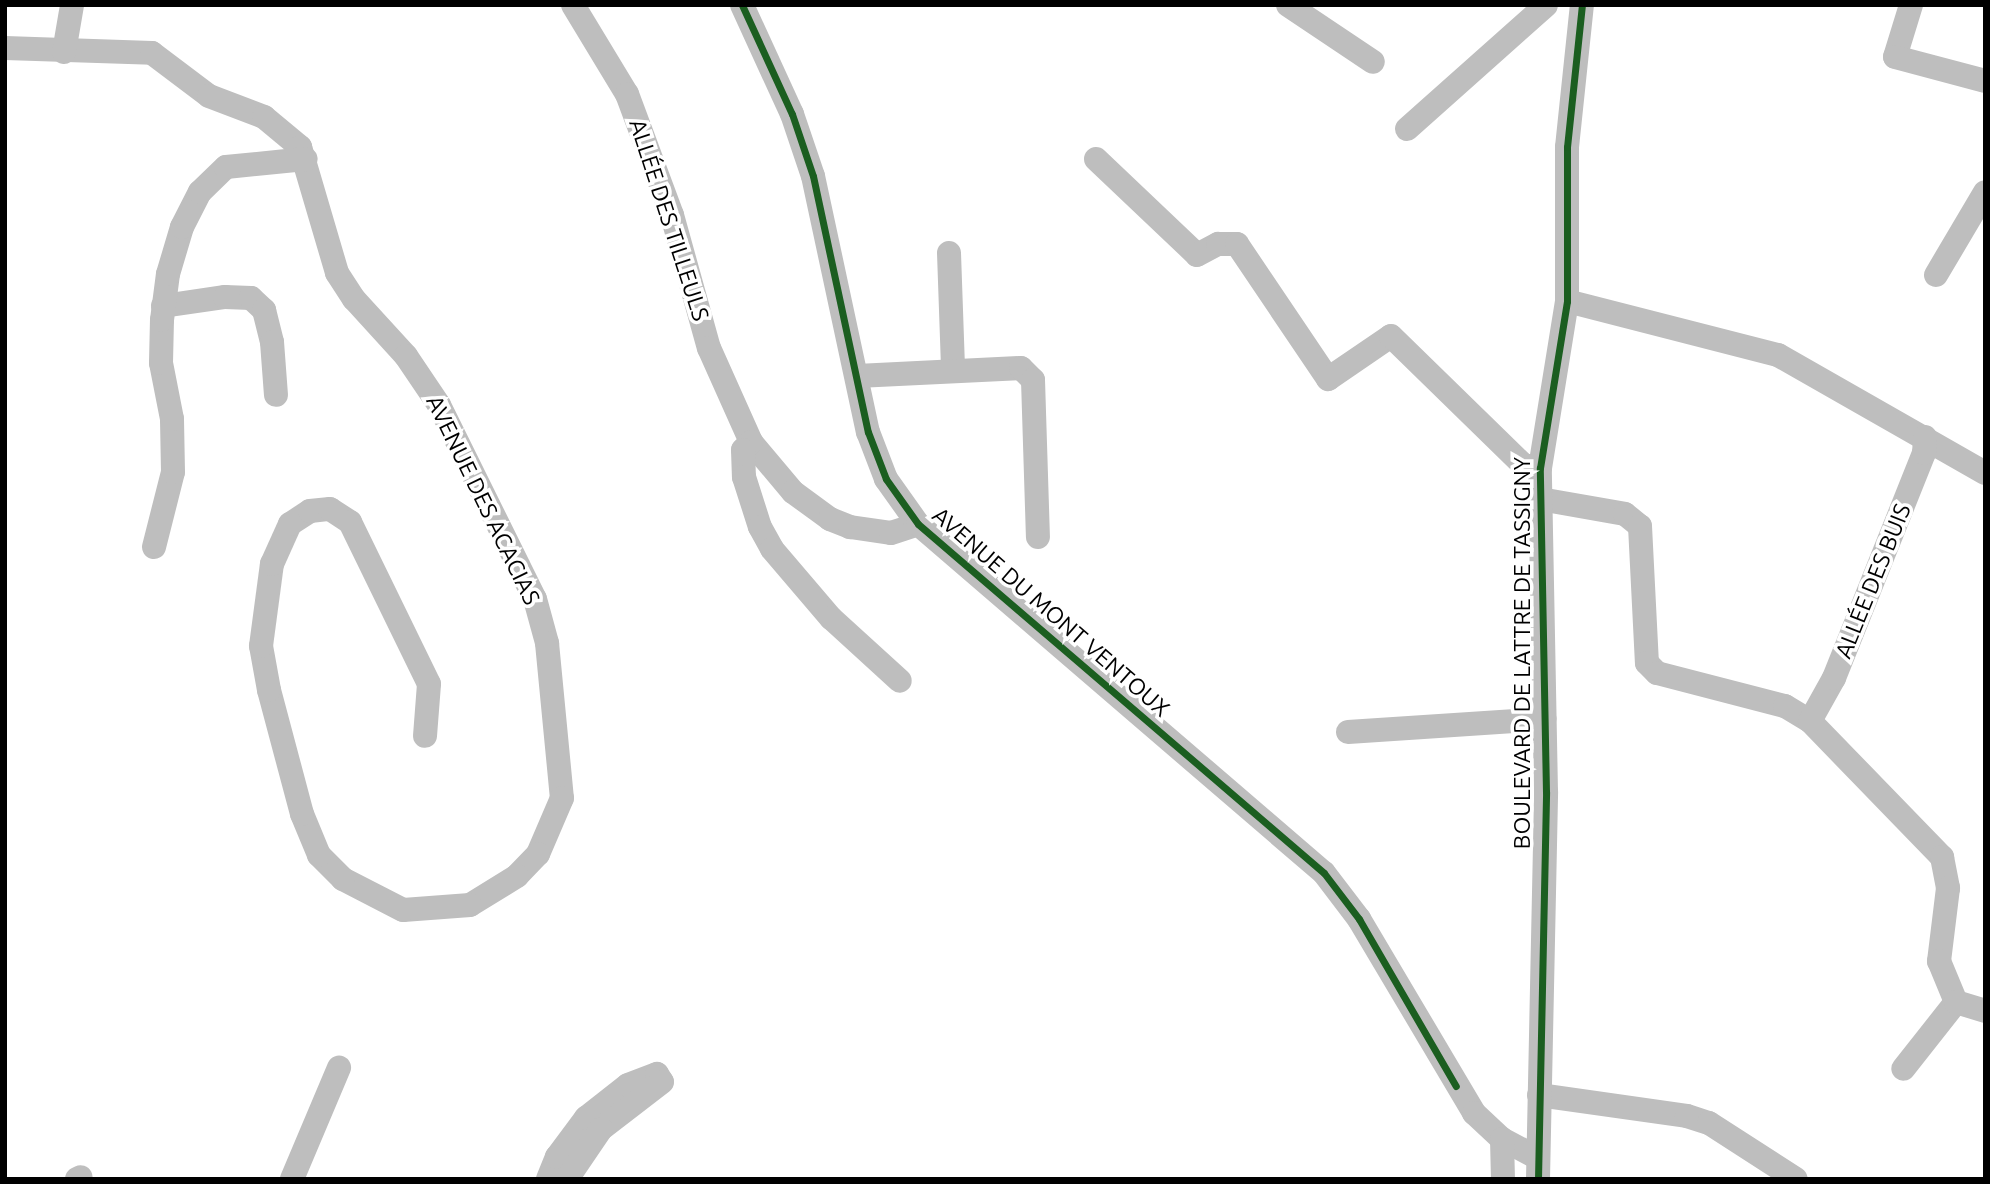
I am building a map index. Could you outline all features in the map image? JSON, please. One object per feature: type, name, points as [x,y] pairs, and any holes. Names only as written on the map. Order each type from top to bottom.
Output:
[{"type":"street","points":[[64,52],[72,5]]},
{"type":"street","name":"ALLÉE DES TILLEULS","points":[[573,5],[627,94],[672,215],[709,348],[751,442],[793,492],[830,519],[850,527],[891,533],[918,524]]},
{"type":"street","name":"AVENUE DU MONT VENTOUX","points":[[742,5],[792,114],[813,176],[873,449],[886,479],[918,524],[1324,873],[1359,919],[1474,1113],[1538,1168]]},
{"type":"street","points":[[1288,5],[1373,62]]},
{"type":"street","points":[[1407,129],[1546,5]]},
{"type":"street","name":"BOULEVARD DE LATTRE DE TASSIGNY","points":[[1538,1168],[1545,719],[1540,468],[1567,301],[1567,147],[1582,5]]},
{"type":"street","points":[[1911,5],[1895,57],[1985,81]]},
{"type":"street","name":"AVENUE DES ACACIAS","points":[[5,48],[152,54],[209,96],[276,125],[300,147],[306,159],[337,273],[354,299],[406,356],[439,405],[535,600],[547,643],[562,798],[538,854],[517,876],[470,905],[403,910],[343,879],[319,855],[302,814],[269,690],[261,646],[272,564],[290,524],[310,510],[330,509],[350,522],[429,684],[425,736]]},
{"type":"street","points":[[153,547],[173,472],[172,419],[161,363],[163,306],[181,227],[207,182],[232,164],[306,159]]},
{"type":"street","points":[[1096,159],[1197,255],[1218,244],[1237,244],[1328,379],[1391,336],[1506,450],[1523,465],[1540,468]]},
{"type":"street","points":[[1936,275],[1985,192]]},
{"type":"street","points":[[949,253],[953,370]]},
{"type":"street","points":[[163,306],[225,297],[251,298],[264,310],[272,342],[276,395]]},
{"type":"street","points":[[1567,301],[1778,355],[1985,473]]},
{"type":"street","points":[[857,376],[1021,368],[1033,380],[1038,537]]},
{"type":"street","name":"ALLÉE DES BUIS","points":[[1810,721],[1839,666],[1924,453],[1924,438]]},
{"type":"street","points":[[751,442],[743,450],[744,477],[760,527],[772,549],[831,618],[900,681]]},
{"type":"street","points":[[1540,499],[1625,514],[1640,526],[1647,663],[1657,673],[1785,706],[1810,721],[1942,857],[1948,888],[1939,961],[1956,1002]]},
{"type":"street","points":[[1348,732],[1545,719]]},
{"type":"street","points":[[1956,1002],[1985,1010]]},
{"type":"street","points":[[1903,1069],[1956,1002]]},
{"type":"street","points":[[292,1179],[339,1069]]},
{"type":"street","points":[[548,1179],[557,1157],[586,1118],[628,1085],[657,1074],[662,1082],[601,1129],[567,1179]]},
{"type":"street","points":[[1539,1095],[1687,1116],[1709,1123],[1796,1179]]},
{"type":"street","points":[[1502,1139],[1503,1179]]},
{"type":"cycle path","points":[[742,5],[792,114],[813,176],[868,432],[886,479],[918,524],[1324,873],[1359,919],[1456,1086]]},
{"type":"cycle path","points":[[1538,1179],[1546,792],[1540,468],[1567,301],[1567,147],[1582,5]]}]
